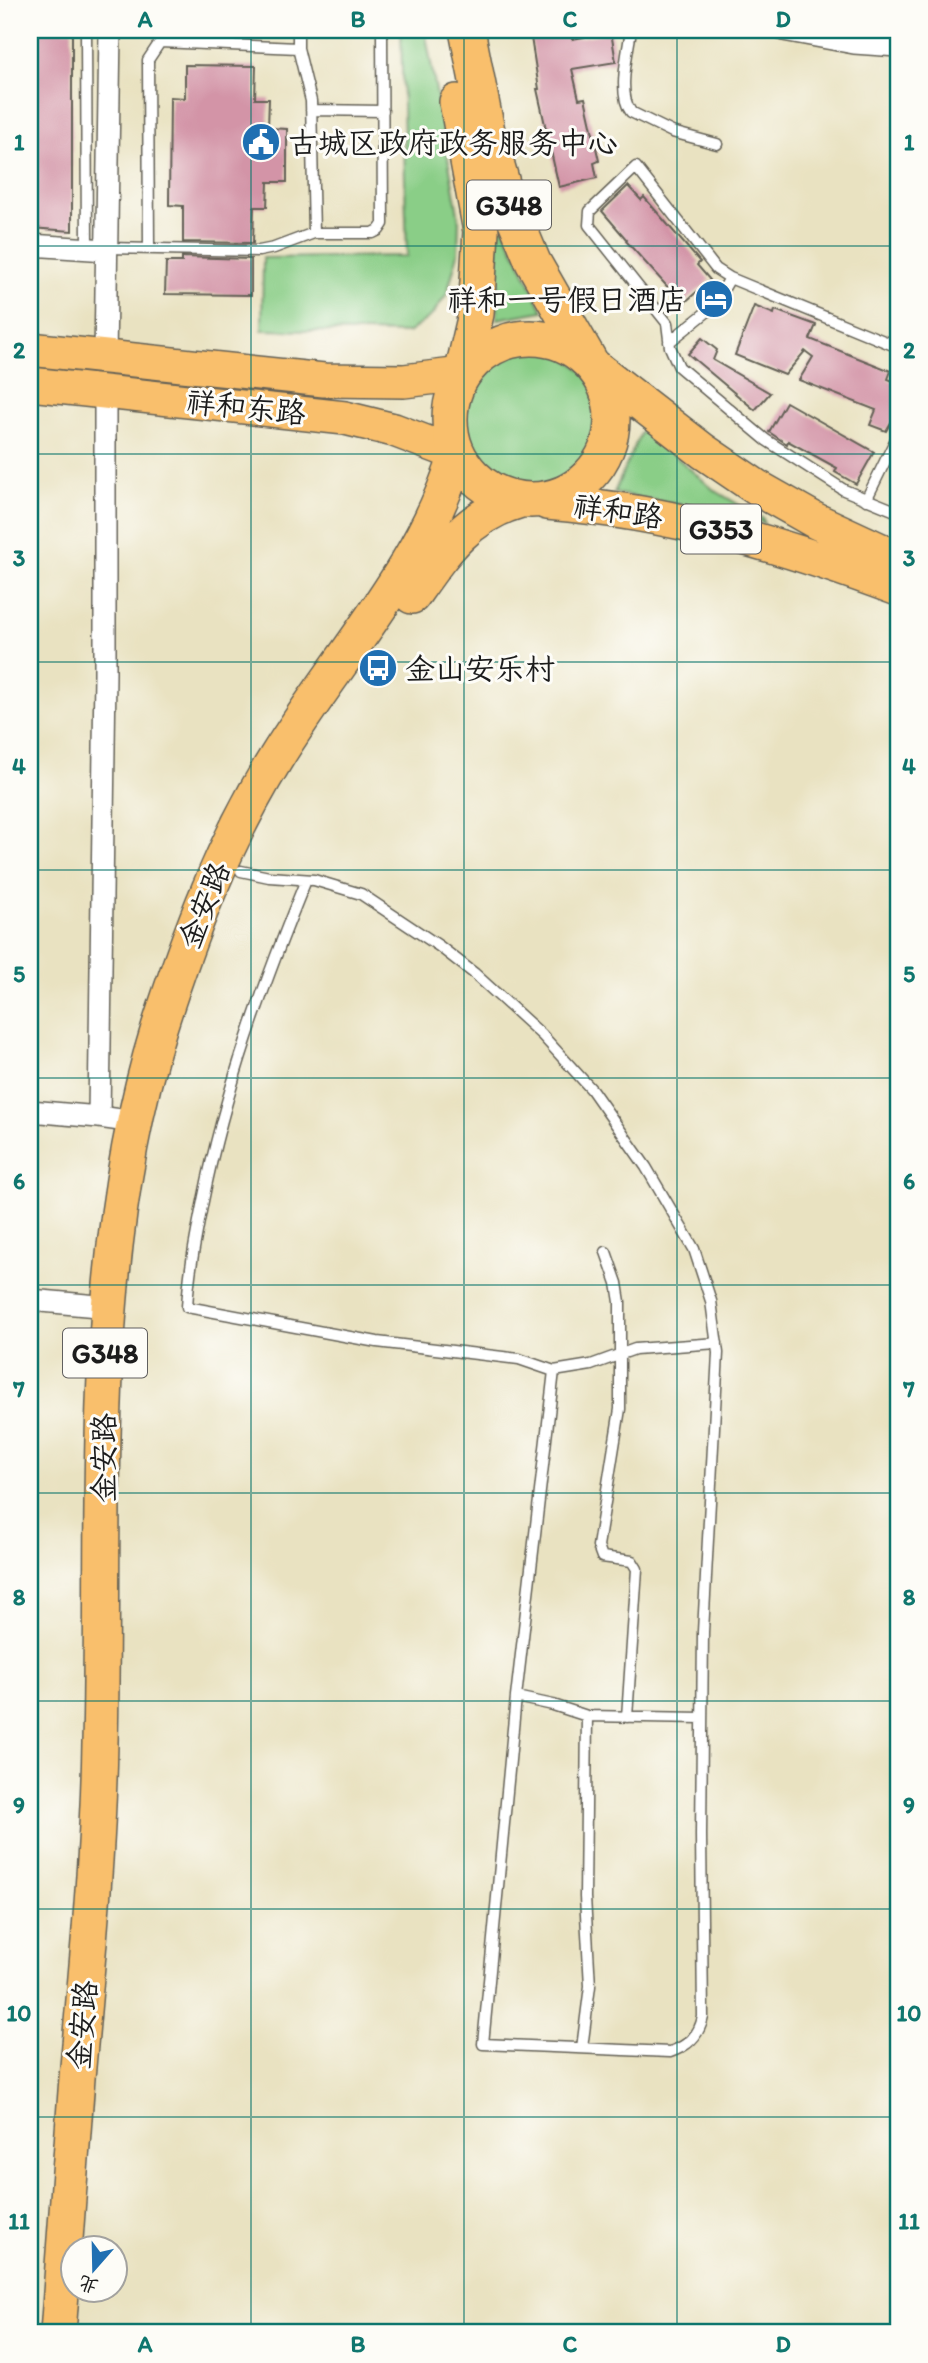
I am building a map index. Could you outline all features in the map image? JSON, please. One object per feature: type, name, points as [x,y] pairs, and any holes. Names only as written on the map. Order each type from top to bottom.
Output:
[{"type":"highway","name":"G348","points":[[442,30],[481,231],[476,314],[462,374],[451,401],[450,431],[457,454],[468,472],[479,483],[506,497],[529,501],[552,498],[579,485],[595,469],[607,450],[612,420],[611,406],[607,391],[533,262],[506,197],[487,131],[467,30]]},
{"type":"highway","name":"G348","points":[[462,374],[495,346],[524,338],[539,338],[561,344],[592,365]]},
{"type":"highway","name":"G353","points":[[592,365],[703,451],[756,487],[816,521],[898,559]]},
{"type":"highway","name":"金安路","points":[[58,2333],[87,1962],[100,1748],[103,1416],[109,1307],[118,1217],[135,1122],[158,1032],[184,954],[232,837],[278,755],[416,552],[443,497],[457,454]]},
{"type":"highway","name":"祥和路","points":[[529,501],[631,511],[725,530],[898,587]]},
{"type":"highway","name":"金安路","points":[[87,2234],[113,1908],[122,1749],[125,1417],[132,1286],[146,1178],[164,1093],[201,973],[241,871],[296,766],[457,536],[481,517],[500,507],[529,501]]},
{"type":"highway","points":[[80,2333],[82,2304]]},
{"type":"main road","name":"祥和东路","points":[[30,349],[351,381],[404,381],[462,374]]},
{"type":"main road","name":"祥和东路","points":[[30,384],[345,418],[394,430],[457,454]]},
{"type":"street","points":[[105,357],[100,249],[110,30]]},
{"type":"street","points":[[783,30],[853,43],[898,46]]},
{"type":"street","points":[[30,245],[100,249]]},
{"type":"street","points":[[99,1117],[105,674],[105,392]]},
{"type":"street","points":[[30,1111],[135,1122]]},
{"type":"street","points":[[30,1300],[109,1307]]},
{"type":"lane","points":[[86,30],[100,249],[259,251],[314,233],[373,233],[383,224],[382,30]]},
{"type":"lane","points":[[298,30],[298,48],[311,110],[314,233]]},
{"type":"lane","points":[[631,30],[623,95],[631,113],[672,132],[717,144]]},
{"type":"lane","points":[[149,249],[148,61],[160,43],[298,48]]},
{"type":"lane","points":[[311,110],[383,111]]},
{"type":"lane","points":[[898,347],[730,278],[716,269],[636,167],[593,206],[589,225],[667,323],[669,342],[679,367],[766,440],[844,490],[898,512]]},
{"type":"lane","points":[[669,342],[713,307],[730,278]]},
{"type":"lane","points":[[866,499],[898,435]]},
{"type":"lane","points":[[241,871],[340,886],[362,894],[439,946],[510,1004],[568,1062],[620,1128],[694,1249],[711,1301],[717,1343],[703,1632],[704,2017],[702,2025],[688,2043],[670,2052],[483,2044],[516,1698],[554,1371]]},
{"type":"lane","points":[[306,880],[257,1002],[232,1080],[200,1216],[187,1307],[377,1342],[519,1359],[554,1371],[591,1365],[635,1349],[717,1343]]},
{"type":"lane","points":[[607,1252],[620,1303],[618,1432],[598,1546],[602,1557],[632,1561],[637,1569],[627,1717]]},
{"type":"lane","points":[[516,1698],[554,1705],[587,1716],[702,1718]]},
{"type":"lane","points":[[582,2048],[590,1986],[585,1897],[587,1716]]},
{"type":"green space","points":[[401,30],[425,30],[459,219],[458,253],[447,294],[432,315],[408,333],[262,330],[263,258],[407,256]]},
{"type":"green space","points":[[499,219],[543,311],[497,319],[499,274],[495,221]]},
{"type":"green space","points":[[533,350],[559,355],[581,370],[596,392],[601,418],[596,444],[581,466],[559,481],[533,486],[507,481],[485,466],[470,444],[465,418],[470,392],[485,370],[507,355]]},
{"type":"green space","points":[[645,430],[714,490],[763,519],[764,523],[614,493],[641,432]]},
{"type":"building","points":[[30,30],[72,30],[72,231],[30,228]]},
{"type":"building","points":[[551,30],[551,36],[570,32],[572,39],[611,32],[616,62],[572,69],[579,99],[585,98],[599,161],[594,163],[597,178],[559,187],[537,89],[530,31]]},
{"type":"building","points":[[185,65],[256,66],[255,99],[269,99],[268,128],[287,129],[287,182],[268,182],[267,207],[254,207],[253,243],[183,242],[183,206],[169,205],[170,97],[185,98]]},
{"type":"building","points":[[628,186],[641,200],[644,197],[700,262],[697,265],[710,280],[683,304],[602,211]]},
{"type":"building","points":[[182,257],[251,259],[251,295],[165,294],[166,262],[182,262]]},
{"type":"building","points":[[754,306],[774,314],[775,310],[816,325],[810,339],[891,371],[888,379],[898,383],[898,410],[886,431],[870,425],[876,410],[799,380],[813,357],[805,351],[785,375],[735,355]]},
{"type":"building","points":[[702,338],[717,350],[713,360],[770,393],[755,410],[688,354]]},
{"type":"building","points":[[786,402],[874,452],[856,484],[835,472],[837,468],[788,441],[787,444],[769,432]]},
{"type":"place","name":"古城区政府政务服务中心","points":[[261,142]]},
{"type":"place","name":"祥和一号假日酒店","points":[[714,299]]},
{"type":"place","name":"金山安乐村","points":[[378,668]]}]
